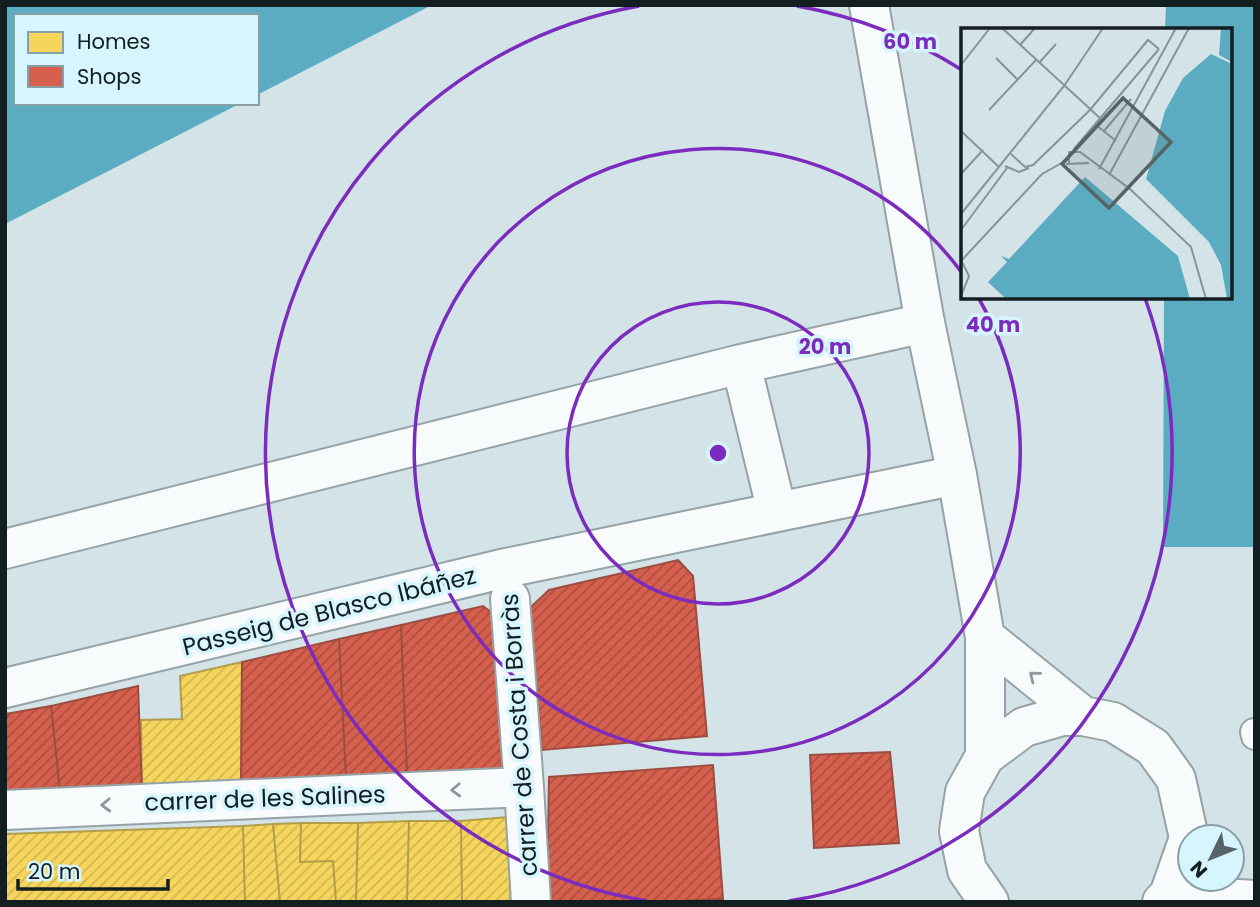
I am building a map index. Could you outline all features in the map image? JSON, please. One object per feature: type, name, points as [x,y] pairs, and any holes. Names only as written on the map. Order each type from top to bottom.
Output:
[{"type":"street","points":[[869,5],[925,323],[957,475],[985,637],[985,757]]},
{"type":"street","points":[[5,549],[741,364],[925,323]]},
{"type":"street","points":[[741,364],[777,512]]},
{"type":"street","name":"Passeig de Blasco Ibáñez","points":[[5,688],[508,584],[777,512],[957,475]]},
{"type":"street","name":"carrer de Costa i Borràs","points":[[508,584],[531,902]]},
{"type":"street","points":[[985,637],[1083,716]]},
{"type":"street","points":[[989,902],[967,870],[959,831],[965,792],[985,757],[1024,727],[1062,716],[1083,716],[1112,722],[1153,747],[1176,779],[1186,823]]},
{"type":"street","name":"carrer de les Salines","points":[[5,810],[524,787]]},
{"type":"street","points":[[1176,872],[1166,898],[1255,900]]},
{"type":"water","points":[[5,5],[432,5],[259,94],[259,14],[14,14],[14,105],[237,105],[5,224]]},
{"type":"water","points":[[1166,5],[1255,5],[1255,547],[1163,547],[1164,299],[1232,299],[1232,28],[1165,28]]},
{"type":"building: Homes","points":[[242,662],[241,785],[142,791],[141,720],[182,719],[180,676]]},
{"type":"building: Homes","points":[[508,817],[511,902],[462,902],[461,821]]},
{"type":"building: Homes","points":[[409,821],[407,902],[356,902],[358,823]]},
{"type":"building: Homes","points":[[409,821],[461,821],[462,902],[407,902]]},
{"type":"building: Homes","points":[[301,823],[300,862],[333,861],[336,902],[280,902],[273,824]]},
{"type":"building: Homes","points":[[301,823],[358,823],[356,902],[336,902],[333,861],[300,862]]},
{"type":"building: Homes","points":[[273,824],[280,902],[245,902],[243,826]]},
{"type":"building: Homes","points":[[243,826],[245,902],[5,902],[5,834]]},
{"type":"building: Shops","points":[[678,560],[693,576],[707,736],[542,750],[530,608],[549,590]]},
{"type":"building: Shops","points":[[483,606],[495,615],[502,770],[407,773],[401,625]]},
{"type":"building: Shops","points":[[401,625],[407,773],[346,778],[339,639]]},
{"type":"building: Shops","points":[[339,639],[346,778],[241,785],[242,662]]},
{"type":"building: Shops","points":[[138,686],[142,791],[60,791],[51,706]]},
{"type":"building: Shops","points":[[51,706],[60,791],[5,793],[5,714]]},
{"type":"building: Shops","points":[[890,752],[899,843],[814,848],[810,755]]},
{"type":"building: Shops","points":[[713,765],[723,899],[547,902],[549,777]]}]
